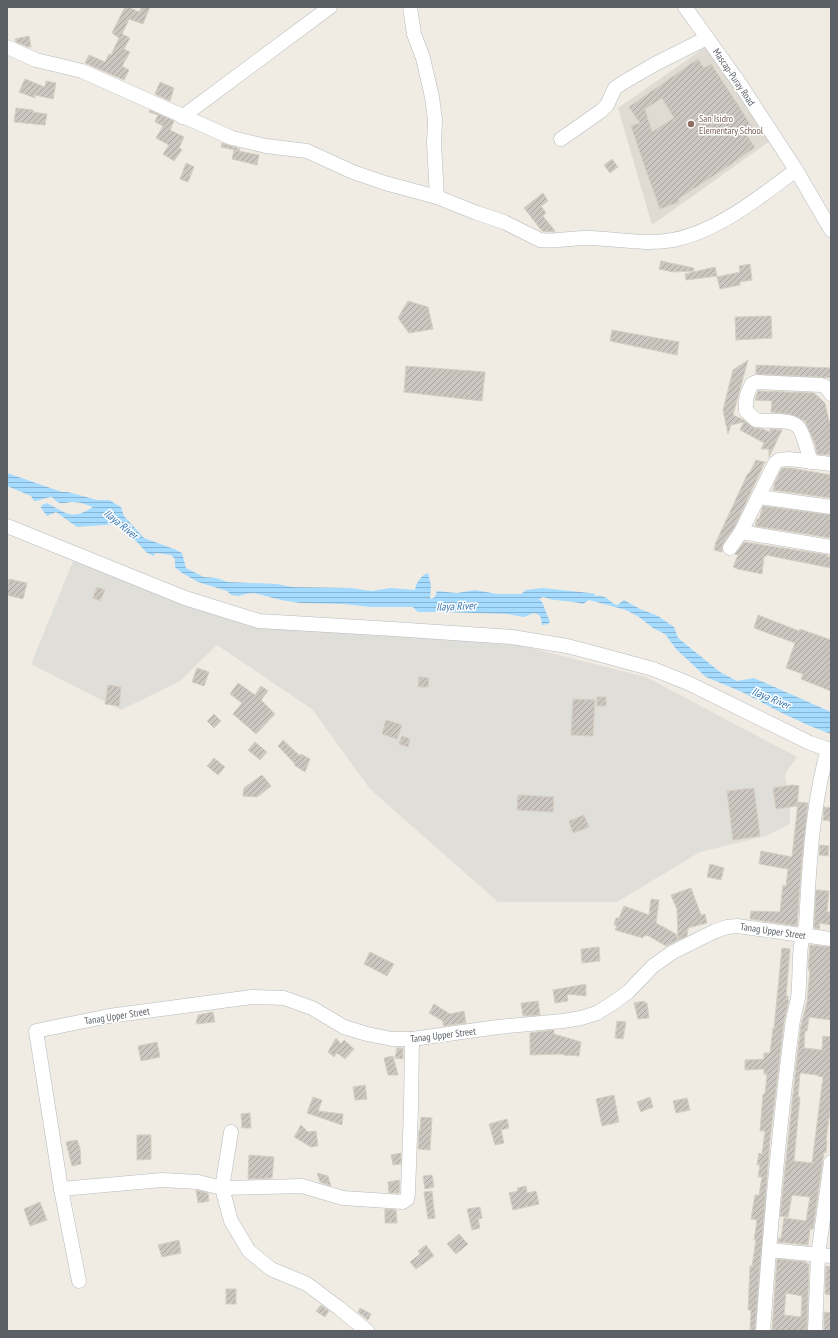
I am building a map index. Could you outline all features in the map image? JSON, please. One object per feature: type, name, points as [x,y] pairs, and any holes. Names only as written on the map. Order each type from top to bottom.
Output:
[{"type":"street","points":[[182,117],[330,7]]},
{"type":"street","points":[[410,7],[414,34],[423,58],[432,97],[435,120],[434,143],[437,197]]},
{"type":"street","name":"Mascap-Puray Road","points":[[685,7],[740,84],[796,170],[831,230]]},
{"type":"street","points":[[561,139],[601,111],[615,88],[656,64],[707,38]]},
{"type":"street","points":[[7,47],[36,60],[82,71],[182,117],[232,138],[266,146],[307,151],[352,172],[385,183],[437,197],[504,222],[540,240],[584,238],[653,242],[673,240],[693,234],[724,220],[746,207],[796,170]]},
{"type":"street","points":[[811,462],[801,430],[797,425],[790,422],[756,420],[746,410],[745,404],[748,389],[756,382],[821,385],[826,387],[831,394]]},
{"type":"street","points":[[730,548],[759,497],[775,463],[779,460],[789,459],[831,464]]},
{"type":"street","points":[[759,497],[831,506]]},
{"type":"street","points":[[7,526],[186,598],[259,621],[393,628],[512,637],[567,646],[594,653],[653,670],[688,683],[810,744],[829,750],[820,779],[812,836],[806,926],[802,935],[798,993],[792,1026],[768,1250],[764,1331]]},
{"type":"street","points":[[740,532],[831,547]]},
{"type":"street","name":"Tanag Upper Street","points":[[62,1189],[36,1031],[109,1016],[252,997],[284,998],[312,1008],[344,1027],[367,1034],[392,1039],[412,1040],[498,1027],[563,1021],[581,1018],[597,1013],[628,992],[653,966],[673,952],[702,937],[727,927],[737,926],[831,939]]},
{"type":"street","points":[[79,1280],[62,1189],[162,1180],[198,1182],[222,1188],[302,1186],[343,1198],[402,1202],[407,1199],[412,1040]]},
{"type":"street","points":[[230,1132],[222,1188],[231,1221],[249,1251],[271,1269],[307,1284],[366,1331]]},
{"type":"street","points":[[815,1331],[825,1255],[831,1162]]},
{"type":"street","points":[[768,1250],[825,1255]]},
{"type":"shaded area","name":"San Isidro Elementary School","points":[[707,46],[770,141],[652,225],[618,108]]},
{"type":"shaded area","points":[[74,559],[257,626],[519,645],[646,677],[797,757],[785,774],[790,808],[790,824],[766,836],[700,852],[617,902],[498,902],[370,789],[312,709],[217,645],[180,681],[121,710],[31,664]]},
{"type":"water","name":"Ilaya River","points":[[7,473],[62,492],[68,492],[97,500],[109,500],[121,507],[124,516],[144,538],[182,553],[186,568],[204,577],[216,578],[228,582],[277,584],[292,587],[351,588],[371,591],[391,588],[415,590],[419,580],[428,573],[431,585],[430,599],[435,597],[437,591],[457,593],[475,590],[497,594],[521,594],[526,590],[542,588],[595,594],[595,596],[602,596],[617,605],[624,600],[640,609],[658,616],[674,627],[678,638],[720,672],[737,681],[754,678],[831,712],[831,734],[810,726],[742,692],[706,677],[676,649],[665,634],[626,610],[589,600],[583,604],[553,600],[543,597],[539,599],[542,602],[550,622],[542,625],[539,615],[534,613],[524,617],[507,614],[418,612],[413,607],[371,607],[343,604],[300,603],[254,593],[239,596],[231,595],[227,591],[198,582],[182,573],[175,567],[175,559],[171,555],[156,553],[153,556],[146,552],[117,524],[77,527],[56,512],[47,516],[41,508],[42,505],[47,503],[64,512],[74,515],[80,514],[93,507],[76,502],[60,503],[52,497],[34,501],[31,496],[7,486]]},
{"type":"building","points":[[125,7],[139,12],[142,7],[150,7],[143,24],[129,19],[122,34],[130,38],[124,49],[130,52],[122,66],[129,70],[124,80],[85,63],[89,55],[105,62],[109,54],[111,55],[119,38],[112,33]]},
{"type":"building","points":[[29,36],[31,47],[16,42],[15,39]]},
{"type":"building","name":"San Isidro Elementary School","points":[[698,59],[704,68],[711,64],[738,105],[753,129],[745,133],[755,147],[678,199],[679,202],[660,209],[631,126],[640,123],[629,107]],"holes":[[[662,98],[674,118],[652,132],[645,109]]]},
{"type":"building","points":[[25,79],[45,87],[46,81],[56,83],[53,99],[35,95],[35,98],[19,92]]},
{"type":"building","points":[[160,82],[174,88],[170,101],[155,94]]},
{"type":"building","points":[[16,108],[33,110],[33,112],[47,114],[45,125],[14,122]]},
{"type":"building","points":[[150,110],[174,121],[170,130],[184,137],[179,148],[182,150],[174,161],[163,154],[169,145],[156,138],[163,126],[155,122],[158,115],[149,112]]},
{"type":"building","points":[[222,143],[240,149],[239,151],[221,147]]},
{"type":"building","points":[[234,150],[259,155],[257,165],[232,159]]},
{"type":"building","points":[[612,159],[618,167],[610,173],[604,165]]},
{"type":"building","points":[[186,163],[194,167],[188,182],[180,179]]},
{"type":"building","points":[[543,193],[548,201],[541,206],[546,213],[543,216],[555,231],[554,232],[542,231],[524,208]]},
{"type":"building","points":[[661,261],[694,268],[694,271],[673,272],[659,269]]},
{"type":"building","points":[[750,264],[752,280],[740,282],[740,285],[720,289],[717,277],[740,272],[739,266]]},
{"type":"building","points":[[715,267],[717,276],[686,280],[685,274]]},
{"type":"building","points":[[408,301],[428,307],[433,329],[409,333],[398,318]]},
{"type":"building","points":[[771,316],[772,338],[736,340],[735,317]]},
{"type":"building","points":[[612,330],[679,342],[677,355],[610,341]]},
{"type":"building","points":[[748,360],[733,415],[742,419],[754,428],[763,429],[770,432],[770,429],[782,430],[769,457],[769,449],[761,449],[764,443],[740,430],[744,422],[731,425],[728,434],[723,410],[733,370]]},
{"type":"building","points":[[756,365],[831,368],[831,378],[756,374]]},
{"type":"building","points":[[406,366],[485,372],[482,401],[404,392]]},
{"type":"building","points":[[758,391],[814,393],[825,403],[829,421],[831,420],[831,455],[817,454],[815,444],[805,421],[790,414],[771,412],[772,401],[755,400]]},
{"type":"building","points":[[756,460],[765,462],[734,528],[723,544],[722,552],[714,550],[716,542],[748,473],[749,474]]},
{"type":"building","points":[[782,468],[831,475],[831,498],[773,490]]},
{"type":"building","points":[[763,506],[831,515],[831,538],[755,526]]},
{"type":"building","points":[[744,542],[828,555],[828,557],[831,557],[831,568],[766,555],[766,557],[764,556],[762,574],[738,569],[733,567],[738,555],[735,554]]},
{"type":"building","points":[[9,579],[27,583],[23,599],[7,595]]},
{"type":"building","points":[[97,587],[105,590],[100,601],[93,598]]},
{"type":"building","points":[[758,615],[799,631],[800,629],[831,640],[831,691],[801,679],[803,674],[786,668],[795,643],[754,628]]},
{"type":"building","points":[[197,668],[209,672],[204,686],[192,682]]},
{"type":"building","points":[[419,677],[429,678],[428,687],[418,687]]},
{"type":"building","points":[[238,683],[255,695],[261,686],[268,691],[261,700],[275,714],[256,734],[233,714],[242,703],[230,694]]},
{"type":"building","points":[[108,685],[121,687],[119,706],[105,704]]},
{"type":"building","points":[[597,697],[606,697],[606,706],[597,706]]},
{"type":"building","points":[[573,699],[595,700],[593,736],[571,735]]},
{"type":"building","points":[[214,714],[221,721],[214,728],[207,721]]},
{"type":"building","points":[[386,720],[402,725],[397,739],[382,734]]},
{"type":"building","points":[[402,736],[410,739],[408,747],[399,744]]},
{"type":"building","points":[[283,740],[300,756],[301,754],[310,759],[305,772],[294,765],[295,764],[278,746]]},
{"type":"building","points":[[255,742],[267,752],[260,760],[248,750]]},
{"type":"building","points":[[214,758],[225,767],[218,775],[207,766]]},
{"type":"building","points":[[262,775],[271,786],[257,797],[243,796],[244,788]]},
{"type":"building","points":[[792,785],[799,786],[797,806],[776,809],[773,788]]},
{"type":"building","points":[[754,788],[760,836],[733,840],[727,791]]},
{"type":"building","points":[[518,795],[554,797],[553,812],[517,810]]},
{"type":"building","points":[[798,802],[808,803],[797,926],[750,919],[751,911],[780,912],[783,885],[786,886],[788,869],[759,864],[761,851],[792,857]]},
{"type":"building","points":[[824,807],[831,808],[831,821],[823,820]]},
{"type":"building","points":[[584,815],[589,827],[573,833],[569,821]]},
{"type":"building","points":[[820,845],[829,846],[828,856],[819,855]]},
{"type":"building","points":[[710,864],[724,868],[721,880],[707,877]]},
{"type":"building","points":[[691,888],[701,915],[705,914],[707,923],[688,928],[687,936],[678,940],[677,909],[671,895]]},
{"type":"building","points":[[816,890],[829,891],[827,912],[831,912],[831,925],[820,923],[819,929],[814,928]]},
{"type":"building","points":[[651,899],[659,900],[656,923],[676,934],[678,940],[666,946],[647,935],[643,936],[643,938],[615,930],[617,926],[614,925],[616,918],[619,918],[624,906],[649,915]]},
{"type":"building","points":[[810,945],[831,947],[831,1020],[809,1017],[807,1031],[805,1031],[804,1048],[822,1050],[823,1036],[831,1037],[831,1103],[826,1153],[824,1152],[813,1229],[810,1229],[808,1245],[778,1242],[779,1238],[781,1238],[784,1218],[806,1221],[810,1197],[792,1195],[788,1217],[780,1216],[801,1025],[807,1002],[810,970],[808,970]],"holes":[[[800,1073],[823,1077],[812,1163],[794,1161],[800,1097],[798,1097]]]},
{"type":"building","points":[[599,947],[600,961],[582,963],[581,949]]},
{"type":"building","points":[[782,948],[790,949],[786,996],[788,996],[789,1000],[784,1022],[770,1140],[755,1330],[750,1330],[751,1310],[748,1310],[750,1266],[752,1266],[756,1240],[754,1240],[757,1220],[751,1219],[755,1195],[759,1195],[762,1177],[758,1177],[760,1165],[757,1165],[759,1153],[762,1154],[765,1131],[760,1131],[763,1094],[765,1094],[767,1074],[764,1074],[764,1069],[745,1070],[745,1060],[764,1059],[764,1053],[770,1053]]},
{"type":"building","points":[[370,952],[394,964],[387,976],[364,964]]},
{"type":"building","points":[[586,984],[586,996],[567,994],[568,1001],[555,1003],[553,990]]},
{"type":"building","points":[[538,1001],[540,1015],[523,1016],[521,1003]]},
{"type":"building","points":[[644,1001],[647,1003],[649,1018],[638,1019],[634,1003]]},
{"type":"building","points":[[434,1004],[450,1014],[464,1011],[466,1023],[443,1026],[443,1021],[429,1013]]},
{"type":"building","points":[[213,1012],[215,1022],[196,1024],[198,1015]]},
{"type":"building","points":[[617,1021],[626,1022],[623,1039],[615,1038]]},
{"type":"building","points":[[554,1030],[554,1034],[581,1042],[579,1056],[568,1056],[561,1054],[530,1055],[530,1033]]},
{"type":"building","points":[[336,1038],[341,1044],[344,1040],[354,1049],[345,1059],[337,1053],[334,1057],[328,1052]]},
{"type":"building","points":[[157,1042],[160,1057],[141,1061],[138,1046]]},
{"type":"building","points":[[397,1048],[403,1048],[403,1059],[395,1058]]},
{"type":"building","points":[[393,1056],[398,1075],[388,1075],[384,1058]]},
{"type":"building","points":[[365,1085],[367,1099],[355,1100],[353,1087]]},
{"type":"building","points":[[614,1095],[619,1122],[602,1126],[596,1099]]},
{"type":"building","points":[[313,1097],[322,1100],[318,1111],[343,1114],[342,1125],[307,1113]]},
{"type":"building","points":[[650,1097],[653,1107],[641,1112],[637,1102]]},
{"type":"building","points":[[687,1098],[690,1110],[676,1113],[673,1101]]},
{"type":"building","points":[[250,1113],[251,1128],[242,1128],[241,1114]]},
{"type":"building","points":[[421,1117],[432,1118],[430,1150],[418,1149]]},
{"type":"building","points":[[507,1119],[509,1128],[501,1130],[504,1143],[495,1145],[489,1124]]},
{"type":"building","points":[[301,1125],[308,1132],[316,1131],[318,1146],[311,1147],[294,1137]]},
{"type":"building","points":[[137,1135],[151,1135],[151,1159],[137,1160]]},
{"type":"building","points":[[77,1140],[80,1148],[81,1164],[72,1166],[66,1142]]},
{"type":"building","points":[[401,1153],[401,1164],[393,1165],[391,1155]]},
{"type":"building","points":[[249,1155],[274,1157],[272,1178],[248,1179]]},
{"type":"building","points":[[317,1173],[328,1176],[331,1186],[320,1182]]},
{"type":"building","points":[[432,1175],[434,1187],[425,1189],[423,1176]]},
{"type":"building","points":[[400,1180],[399,1193],[389,1193],[388,1182]]},
{"type":"building","points":[[526,1186],[527,1193],[536,1191],[539,1204],[513,1210],[509,1193],[518,1191],[517,1188]]},
{"type":"building","points":[[196,1190],[208,1193],[209,1201],[198,1203]]},
{"type":"building","points":[[432,1191],[435,1218],[428,1219],[424,1192]]},
{"type":"building","points":[[40,1202],[47,1220],[30,1226],[24,1209]]},
{"type":"building","points":[[480,1207],[482,1218],[478,1219],[480,1228],[472,1230],[467,1209]]},
{"type":"building","points":[[385,1209],[396,1210],[397,1223],[385,1223]]},
{"type":"building","points":[[459,1234],[468,1244],[456,1254],[447,1244]]},
{"type":"building","points":[[179,1240],[181,1253],[162,1257],[158,1245]]},
{"type":"building","points":[[426,1245],[434,1256],[416,1269],[410,1262],[420,1254],[418,1251]]},
{"type":"building","points":[[777,1259],[806,1262],[809,1264],[807,1331],[772,1331]],"holes":[[[786,1293],[802,1296],[801,1317],[784,1315]]]},
{"type":"building","points":[[826,1266],[831,1267],[831,1295],[825,1294]]},
{"type":"building","points":[[226,1289],[236,1289],[236,1304],[226,1304]]},
{"type":"building","points":[[321,1305],[329,1311],[325,1317],[316,1311]]},
{"type":"building","points":[[360,1308],[371,1314],[368,1320],[358,1312]]},
{"type":"building","points":[[824,1312],[831,1313],[831,1331],[824,1331]]},
{"type":"place","name":"San Isidro Elementary School","points":[[691,124]]}]
